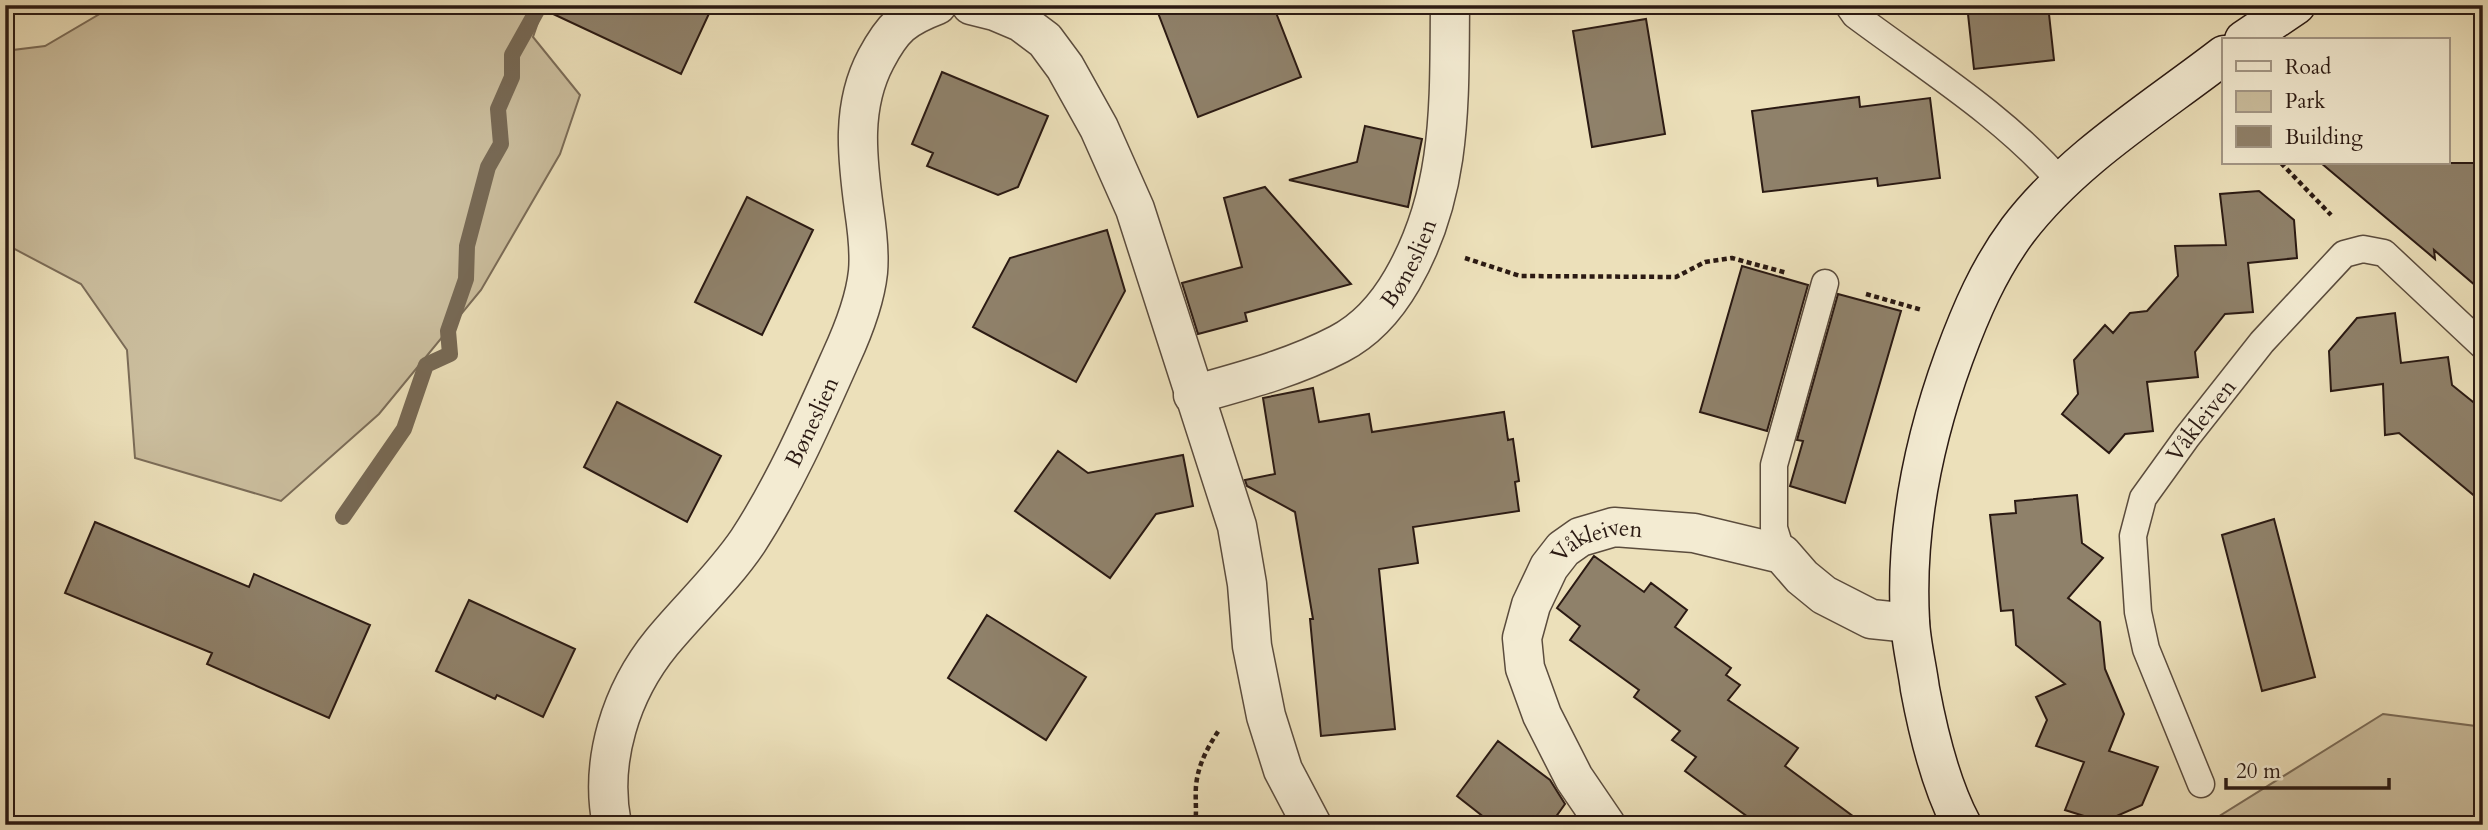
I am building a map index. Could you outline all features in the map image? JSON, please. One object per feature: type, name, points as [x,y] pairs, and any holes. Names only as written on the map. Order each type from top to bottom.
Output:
[{"type":"street","name":"Bøneslien","points":[[612,825],[608,785],[610,761],[622,711],[661,643],[746,544],[773,500],[843,354],[861,303],[868,272],[868,241],[856,139],[860,102],[869,73],[894,30],[913,14],[937,5]]},
{"type":"street","points":[[971,5],[1021,22],[1045,40],[1065,67],[1099,128],[1135,209],[1237,526],[1247,584],[1252,646],[1266,716],[1283,770],[1312,825]]},
{"type":"street","name":"Bøneslien","points":[[1193,395],[1269,374],[1341,343],[1371,321],[1390,299],[1421,242],[1443,171],[1449,106],[1450,5]]},
{"type":"street","points":[[1962,825],[1927,728],[1910,623],[1909,554],[1921,466],[1940,396],[1990,271],[2020,228],[2062,183],[2097,152],[2222,57]]},
{"type":"street","name":"Våkleiven","points":[[1606,825],[1574,778],[1542,715],[1525,668],[1522,638],[1531,605],[1549,567],[1563,549],[1580,537],[1614,527],[1694,533],[1782,554]]},
{"type":"street","points":[[1782,554],[1802,577],[1824,595],[1871,619],[1910,623]]},
{"type":"lane","points":[[1848,5],[1856,15],[1988,113],[2038,155],[2062,183]]},
{"type":"lane","points":[[2363,249],[2384,253],[2483,346]]},
{"type":"lane","name":"Våkleiven","points":[[2201,784],[2146,649],[2137,612],[2133,536],[2143,498],[2187,436],[2262,342],[2344,254],[2363,249]]},
{"type":"lane","points":[[1782,554],[1774,528],[1773,465],[1825,283]]},
{"type":"path","points":[[2282,164],[2363,249]]},
{"type":"path","points":[[1421,242],[1520,276],[1676,277],[1714,259],[1732,258],[1913,308]]},
{"type":"path","points":[[1195,825],[1199,770],[1206,749],[1220,729]]},
{"type":"green space","points":[[115,5],[544,5],[533,37],[580,95],[560,154],[481,290],[379,414],[281,501],[135,458],[127,350],[81,284],[5,244],[5,51],[45,46]]},
{"type":"green space","points":[[2383,714],[2483,727],[2483,825],[2205,825]]},
{"type":"building","points":[[534,5],[713,5],[681,74]]},
{"type":"building","points":[[1155,5],[1273,5],[1301,77],[1198,117]]},
{"type":"building","points":[[1967,5],[2048,5],[2054,60],[1974,69]]},
{"type":"building","points":[[1646,19],[1665,134],[1592,147],[1573,31]]},
{"type":"building","points":[[942,72],[1048,116],[1018,187],[998,195],[927,166],[933,153],[912,144]]},
{"type":"building","points":[[1859,97],[1860,107],[1930,98],[1940,178],[1878,186],[1877,178],[1763,192],[1752,111]]},
{"type":"building","points":[[1365,126],[1422,139],[1408,207],[1289,180],[1357,162]]},
{"type":"building","points":[[2483,163],[2483,292],[2434,250],[2435,259],[2322,164]]},
{"type":"building","points":[[1265,187],[1351,284],[1245,313],[1247,321],[1198,334],[1182,283],[1242,267],[1224,198]]},
{"type":"building","points":[[2259,191],[2294,220],[2297,258],[2248,263],[2253,312],[2225,314],[2195,352],[2198,377],[2147,382],[2153,431],[2125,434],[2109,453],[2062,414],[2078,394],[2074,360],[2105,325],[2113,333],[2130,313],[2147,311],[2178,276],[2175,246],[2226,245],[2220,194]]},
{"type":"building","points":[[747,197],[813,230],[762,335],[695,302]]},
{"type":"building","points":[[1107,230],[1125,291],[1076,382],[973,327],[1010,258]]},
{"type":"building","points":[[1742,266],[1808,285],[1767,431],[1700,412]]},
{"type":"building","points":[[1838,294],[1901,311],[1845,503],[1790,486],[1803,441],[1797,440]]},
{"type":"building","points":[[2395,313],[2401,363],[2448,357],[2452,385],[2483,410],[2483,503],[2399,433],[2385,435],[2383,384],[2331,391],[2329,351],[2357,318]]},
{"type":"building","points":[[1313,388],[1319,422],[1369,414],[1372,432],[1504,412],[1508,440],[1513,439],[1519,481],[1515,482],[1519,511],[1413,527],[1418,563],[1379,569],[1395,729],[1321,736],[1310,619],[1313,619],[1295,512],[1247,486],[1245,480],[1275,474],[1263,398]]},
{"type":"building","points":[[617,402],[721,456],[687,522],[584,467]]},
{"type":"building","points":[[1058,451],[1088,473],[1183,455],[1193,506],[1156,514],[1110,578],[1015,511]]},
{"type":"building","points":[[2077,495],[2082,543],[2103,558],[2068,598],[2100,622],[2105,669],[2124,714],[2109,751],[2158,767],[2142,805],[2103,822],[2065,810],[2084,762],[2036,746],[2047,720],[2036,697],[2065,684],[2016,645],[2013,610],[2001,611],[1990,515],[2016,513],[2015,501]]},
{"type":"building","points":[[2274,519],[2315,677],[2262,691],[2222,535]]},
{"type":"building","points":[[95,522],[249,587],[254,574],[370,625],[329,718],[207,664],[212,653],[65,593]]},
{"type":"building","points":[[1594,556],[1644,592],[1651,583],[1687,610],[1675,627],[1731,668],[1726,675],[1740,685],[1728,700],[1798,748],[1785,766],[1865,825],[1759,825],[1685,771],[1696,757],[1672,740],[1680,731],[1634,697],[1639,690],[1570,640],[1580,626],[1557,608]]},
{"type":"building","points":[[469,600],[575,649],[543,717],[497,695],[495,699],[436,671]]},
{"type":"building","points":[[987,615],[1086,677],[1046,740],[948,678]]},
{"type":"building","points":[[1498,741],[1550,780],[1565,804],[1550,825],[1494,825],[1457,796]]},
{"type":"waterway","points":[[343,517],[404,429],[426,365],[450,354],[448,331],[466,279],[467,246],[488,167],[501,144],[498,109],[512,77],[512,55],[540,5]]}]
